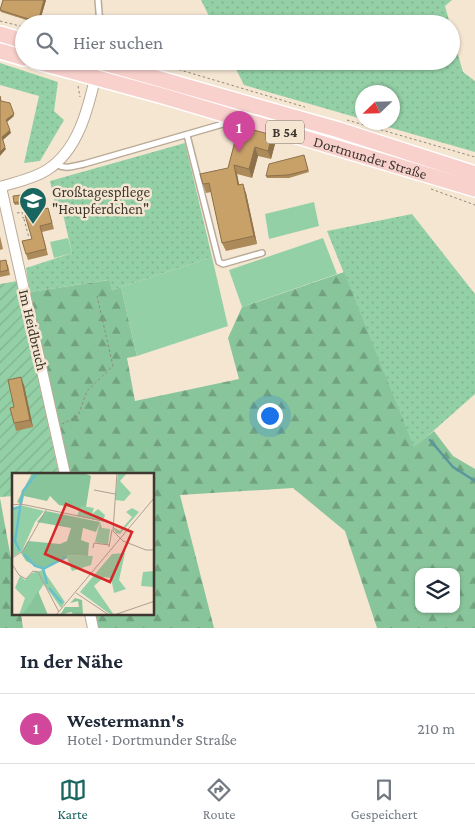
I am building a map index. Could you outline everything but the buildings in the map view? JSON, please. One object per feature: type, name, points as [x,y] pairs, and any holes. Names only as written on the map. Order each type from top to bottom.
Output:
[{"type":"main road","points":[[0,34],[15,38]]},
{"type":"main road","points":[[0,51],[15,55]]},
{"type":"main road","name":"Dortmunder Straße","points":[[67,70],[475,189]]},
{"type":"main road","name":"Dortmunder Straße","points":[[129,70],[339,130],[475,174]]},
{"type":"street","points":[[0,187],[35,176],[56,164],[64,155],[86,116],[96,70]]},
{"type":"street","name":"Im Heidbruch","points":[[0,187],[65,473]]},
{"type":"lane","points":[[98,0],[99,15]]},
{"type":"lane","points":[[56,164],[61,167],[84,164],[223,124]]},
{"type":"lane","points":[[187,135],[219,262],[223,264],[262,253]]},
{"type":"path","points":[[0,21],[15,25]]},
{"type":"path","points":[[180,70],[312,109]]},
{"type":"path","points":[[80,88],[80,97]]},
{"type":"path","points":[[340,118],[475,157]]},
{"type":"path","points":[[17,213],[22,212],[29,238]]},
{"type":"path","points":[[23,218],[30,216]]},
{"type":"path","points":[[55,428],[78,416],[87,391],[113,366],[97,296]]},
{"type":"green space","points":[[201,0],[452,0],[445,6],[448,15],[208,15]]},
{"type":"green space","points":[[460,62],[463,72],[475,81],[475,152],[398,130],[400,130],[400,85],[355,85],[355,117],[244,85],[236,70],[460,70]]},
{"type":"green space","points":[[0,63],[15,68],[15,70],[21,70],[58,82],[54,111],[64,120],[40,161],[24,163],[39,96],[0,85]]},
{"type":"green space","points":[[185,143],[212,257],[112,290],[108,280],[30,292],[26,268],[72,253],[62,210],[56,207],[50,181]]},
{"type":"green space","points":[[314,202],[319,226],[269,239],[265,214]]},
{"type":"green space","points":[[412,214],[475,294],[475,394],[414,448],[327,231]]},
{"type":"green space","points":[[68,238],[72,253],[54,258],[50,242]]},
{"type":"green space","points":[[323,238],[337,274],[242,307],[229,270]]},
{"type":"green space","points":[[212,257],[228,326],[137,356],[121,287]]},
{"type":"green space","points":[[344,272],[414,447],[434,431],[453,456],[475,469],[475,628],[377,628],[345,531],[293,488],[180,495],[214,628],[94,628],[91,616],[155,616],[155,473],[65,473],[30,292],[109,280],[112,290],[121,287],[137,356],[127,358],[135,401],[239,379],[228,338],[242,307]]},
{"type":"green space","points":[[17,281],[59,473],[12,473],[12,496],[0,497],[0,284]]},
{"type":"green space","points":[[0,498],[12,564],[12,616],[21,616],[23,628],[0,628]]},
{"type":"waterway","points":[[430,440],[453,467],[475,481]]},
{"type":"place","name":"Westermann's","points":[[239,152]]},
{"type":"place","name":"Großtagespflege \"Heupferdchen\"","points":[[33,225]]}]
